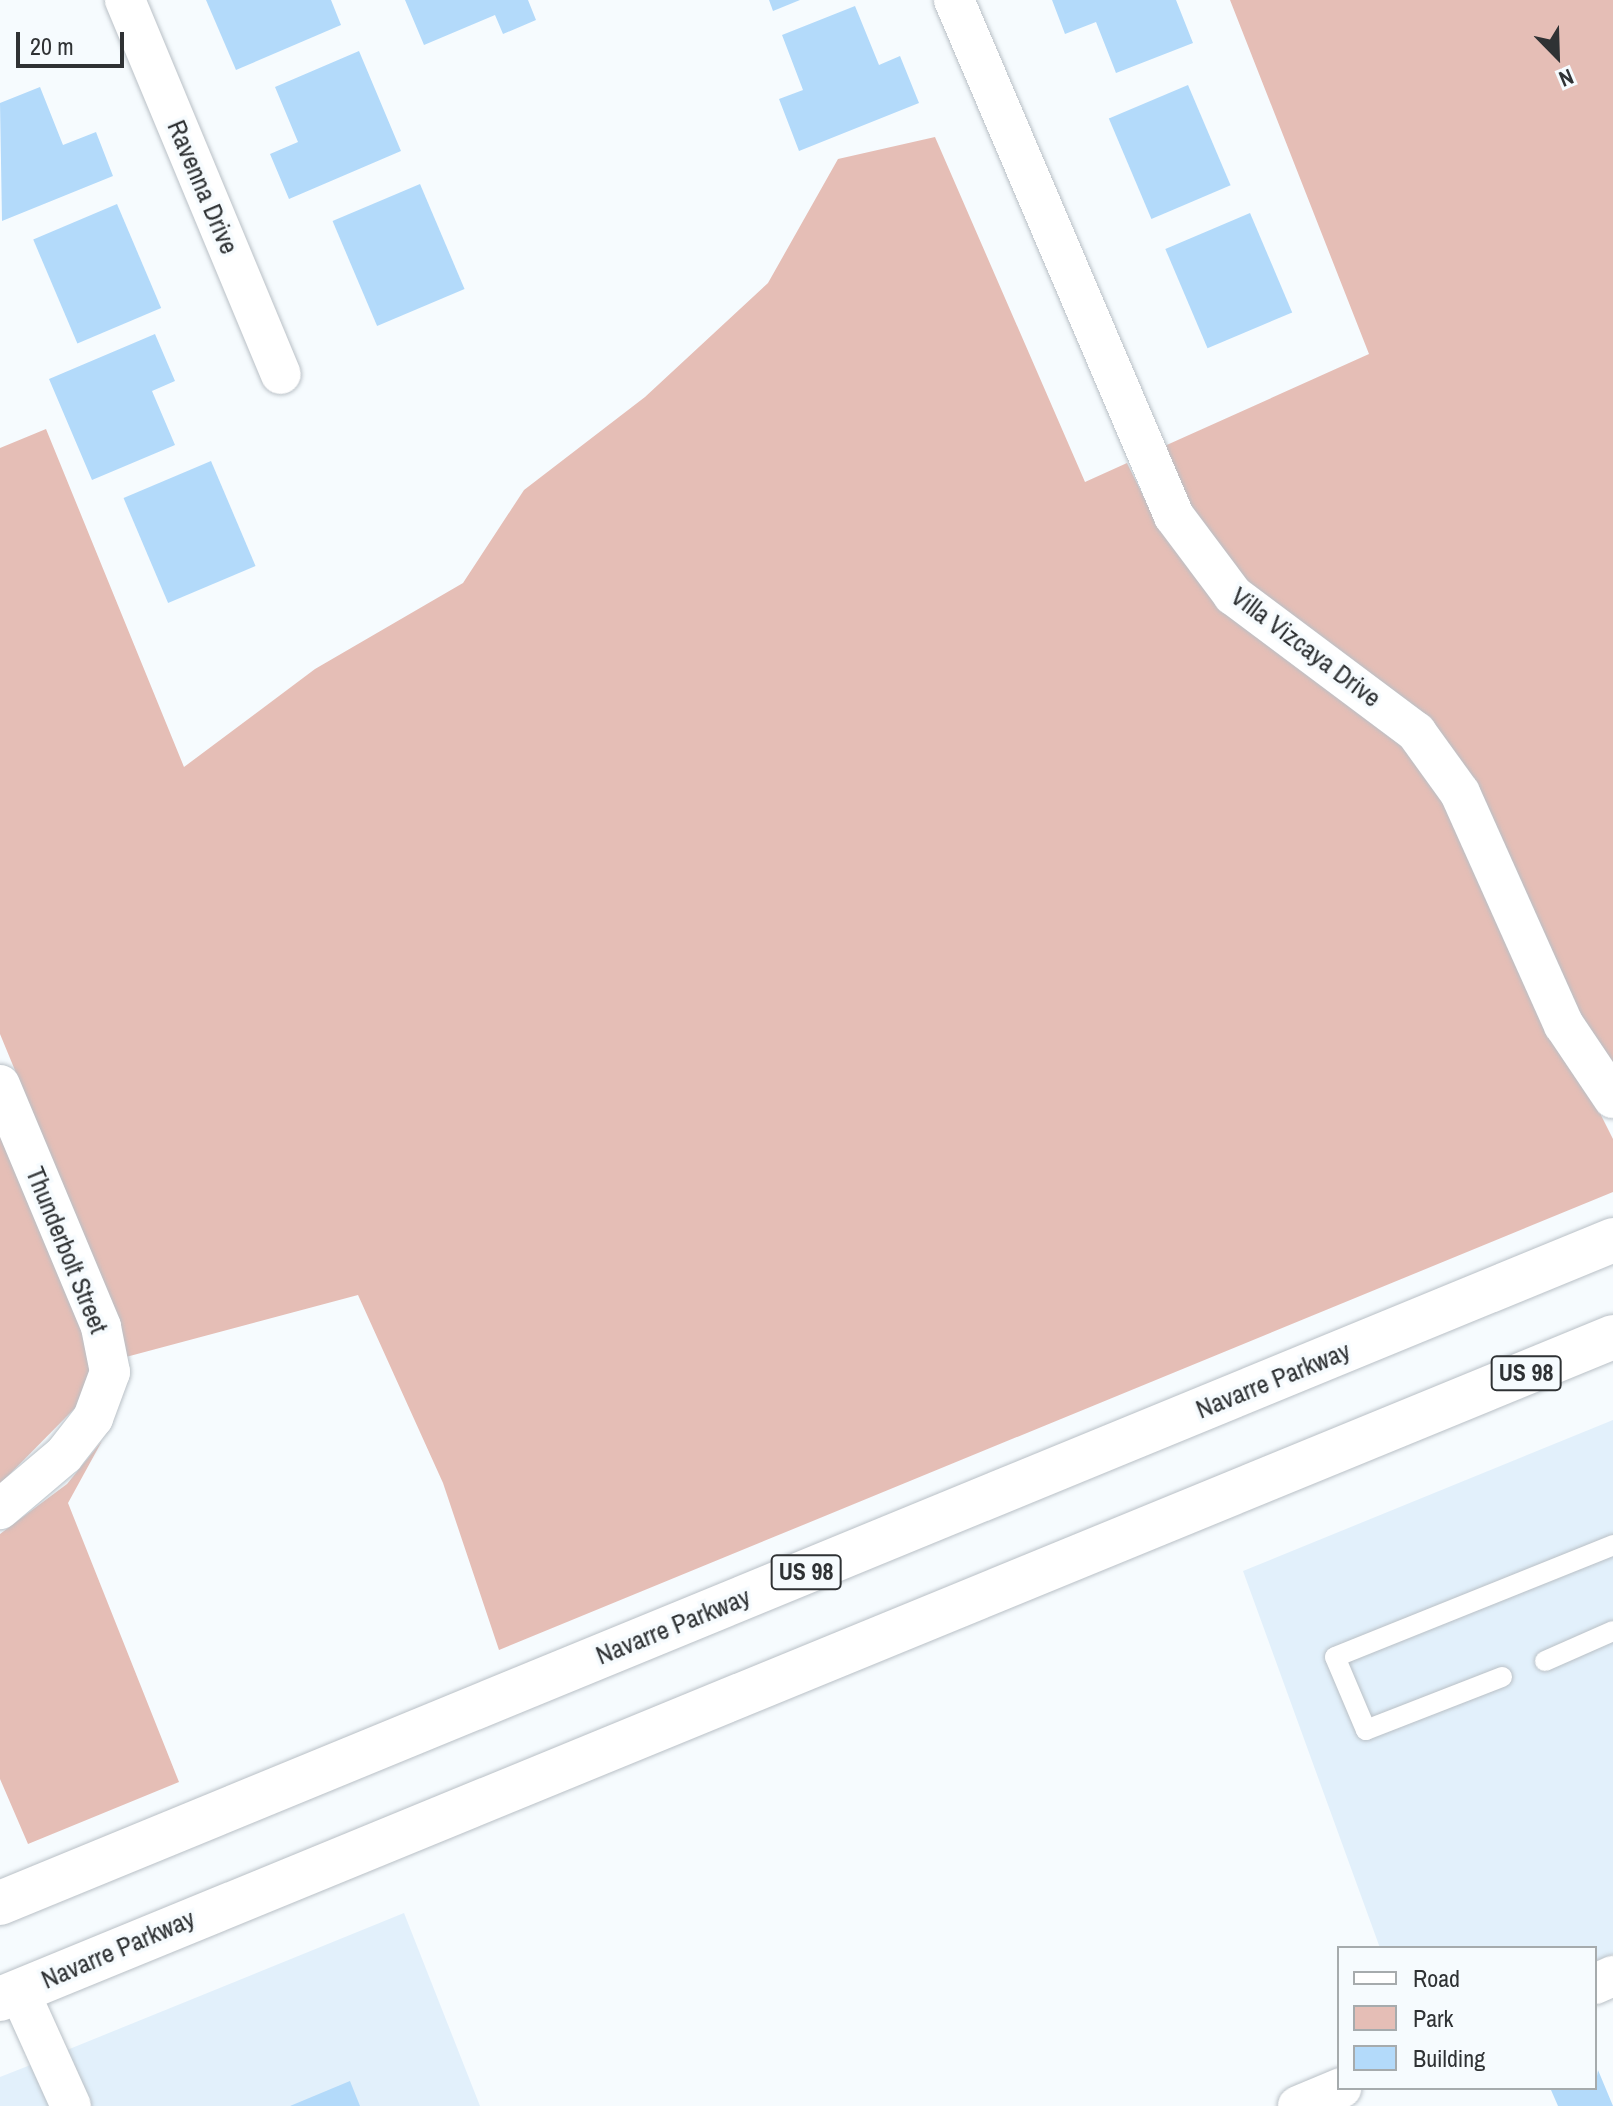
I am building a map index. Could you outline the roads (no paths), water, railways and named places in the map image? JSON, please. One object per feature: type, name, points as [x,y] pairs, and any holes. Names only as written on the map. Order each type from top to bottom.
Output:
[{"type":"highway","name":"Navarre Parkway","points":[[0,1903],[1613,1240]]},
{"type":"highway","name":"Navarre Parkway","points":[[9,1995],[1613,1337]]},
{"type":"street","name":"Ravenna Drive","points":[[125,0],[281,374]]},
{"type":"street","name":"Villa Vizcaya Drive","points":[[954,0],[1174,516],[1233,595],[1416,732],[1460,793],[1564,1025],[1613,1098]]},
{"type":"street","name":"Thunderbolt Street","points":[[0,1085],[101,1327],[110,1372],[93,1418],[64,1455],[0,1509]]},
{"type":"street","points":[[9,1995],[71,2106]]},
{"type":"street","points":[[1298,2106],[1337,2090]]},
{"type":"lane","points":[[1502,1677],[1366,1730],[1335,1657],[1613,1545]]},
{"type":"lane","points":[[1545,1661],[1613,1631]]}]
